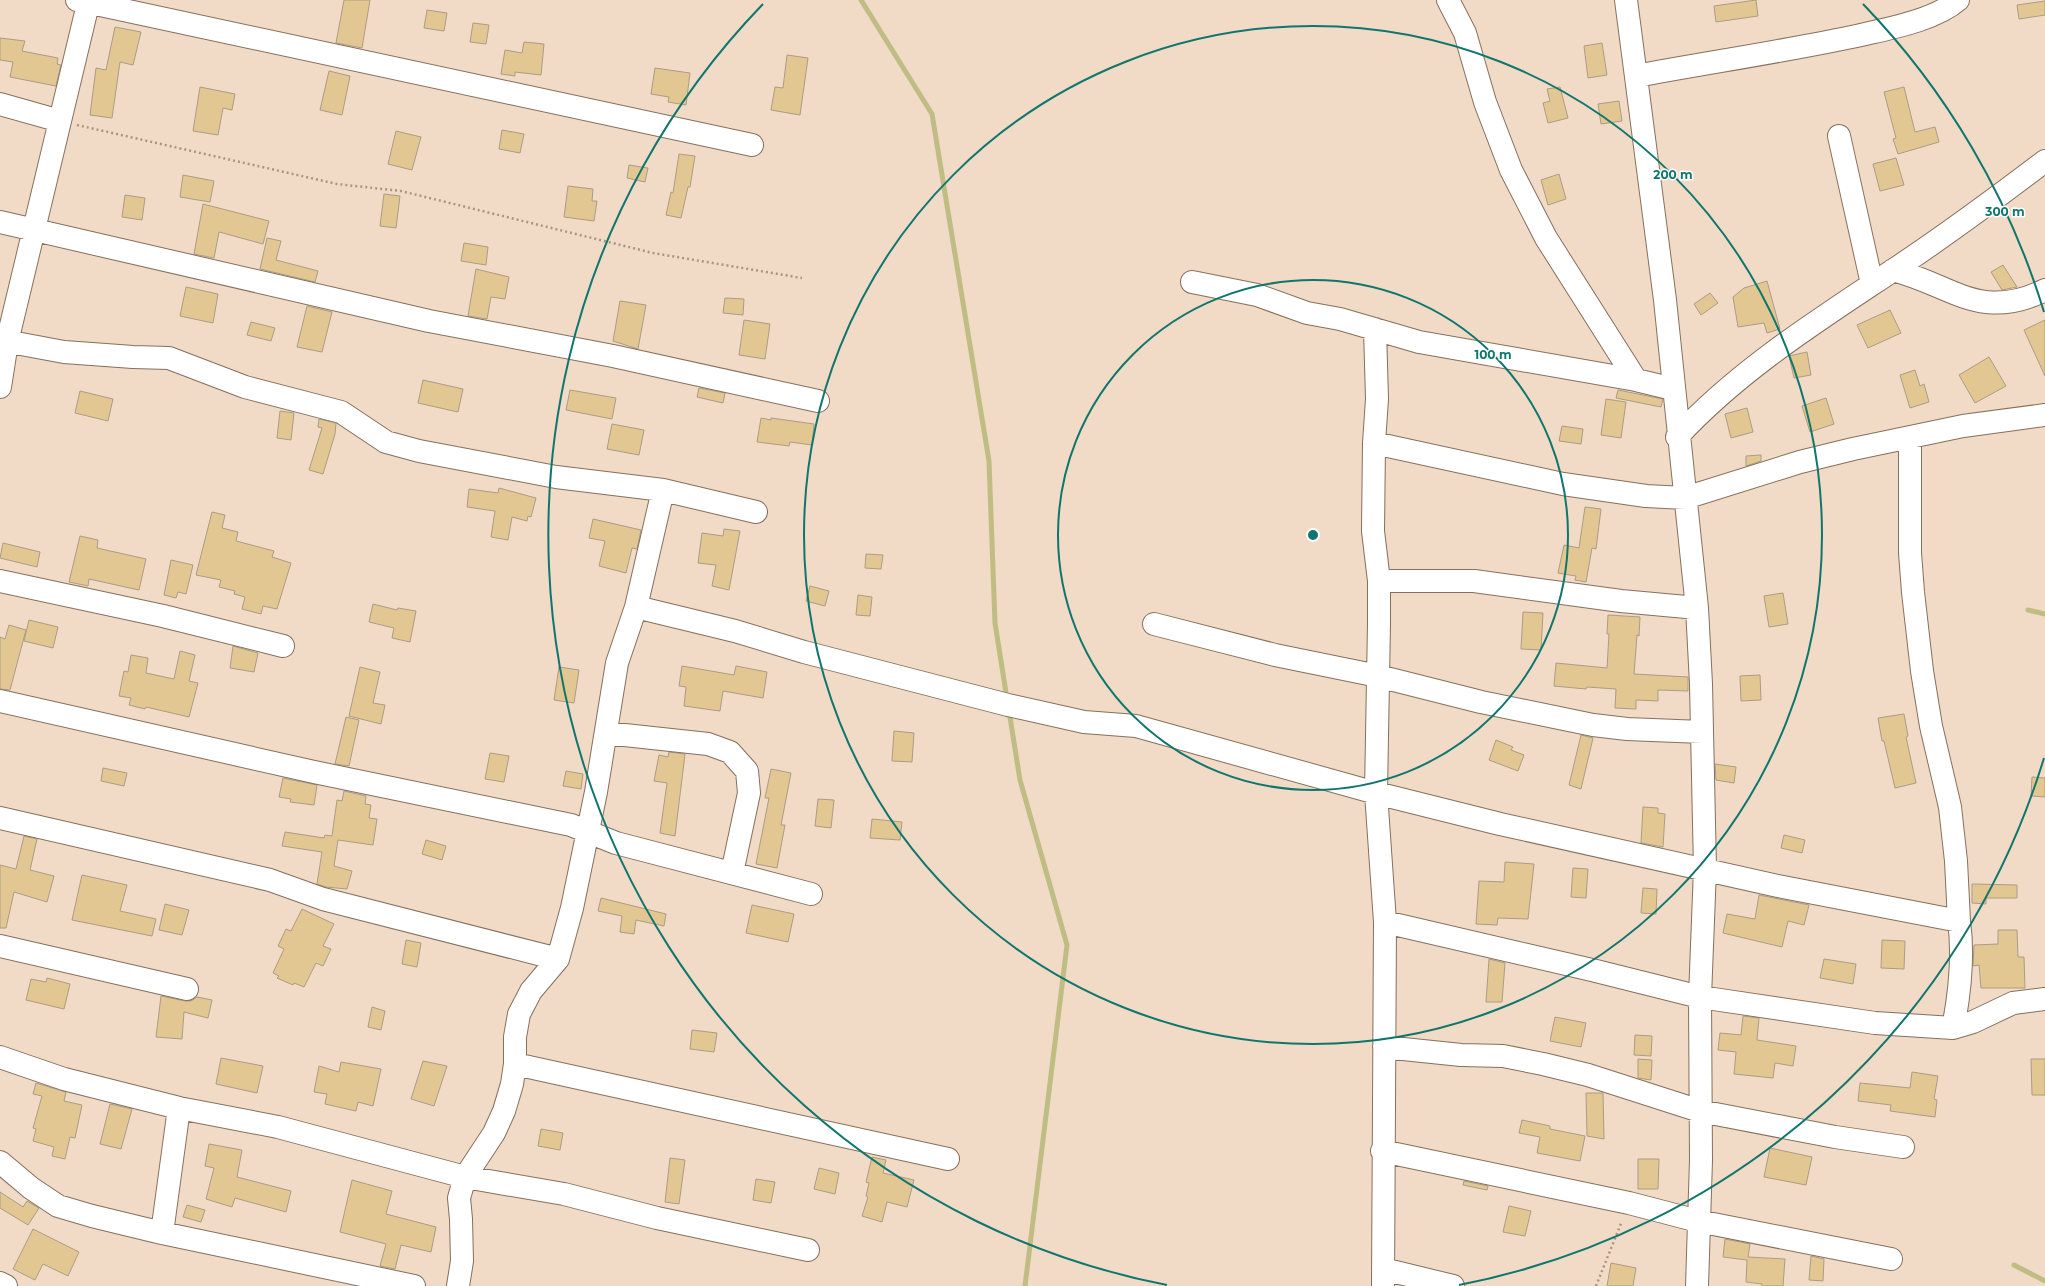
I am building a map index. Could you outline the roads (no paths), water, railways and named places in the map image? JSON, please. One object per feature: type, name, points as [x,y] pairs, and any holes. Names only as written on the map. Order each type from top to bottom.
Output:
[{"type":"street","points":[[1448,0],[1465,33],[1486,102],[1511,170],[1546,238],[1636,380]]},
{"type":"street","points":[[1626,0],[1663,285],[1697,608],[1702,732],[1704,869],[1700,997],[1701,1160],[1697,1286]]},
{"type":"street","points":[[1636,76],[1828,42],[1886,29],[1927,17],[1958,0]]},
{"type":"street","points":[[0,386],[3,341],[33,230],[60,121],[85,1],[752,144]]},
{"type":"street","points":[[0,104],[60,121]]},
{"type":"street","points":[[1839,136],[1872,284]]},
{"type":"street","points":[[1678,437],[1726,389],[2045,161]]},
{"type":"street","points":[[0,222],[429,321],[613,356],[818,401]]},
{"type":"street","points":[[1893,270],[1909,274],[1971,300],[1988,303],[2022,298],[2045,290]]},
{"type":"street","points":[[1192,282],[1257,295],[1306,313],[1375,329],[1419,342],[1636,380],[1673,389]]},
{"type":"street","points":[[1375,329],[1377,399],[1374,442],[1373,531],[1378,580],[1376,793],[1385,922],[1382,1151],[1383,1278],[1453,1286]]},
{"type":"street","points":[[3,341],[64,352],[169,358],[245,387],[341,412],[386,442],[419,451],[556,477],[663,490],[756,512]]},
{"type":"street","points":[[1374,442],[1563,484],[1646,496],[1685,498],[1800,462],[1963,426],[2045,415]]},
{"type":"street","points":[[1910,438],[1910,553],[1913,592],[1922,671],[1931,726],[1950,807],[1962,942],[1961,977],[1953,1028]]},
{"type":"street","points":[[458,1286],[462,1261],[459,1198],[465,1177],[494,1133],[504,1111],[512,1084],[515,1064],[515,1037],[519,1014],[531,991],[558,959],[572,908],[596,792],[617,663],[636,607],[663,490]]},
{"type":"street","points":[[1378,580],[1474,581],[1622,601],[1697,608]]},
{"type":"street","points":[[0,581],[156,614],[283,646]]},
{"type":"street","points":[[636,607],[734,631],[804,652],[1008,705],[1084,722],[1136,726],[1376,793],[1601,848],[1835,898],[1959,921]]},
{"type":"street","points":[[1154,624],[1275,655],[1378,676],[1481,702],[1593,725],[1627,729],[1702,732]]},
{"type":"street","points":[[0,701],[314,772],[571,825],[616,843],[811,894]]},
{"type":"street","points":[[606,733],[708,744],[730,752],[743,766],[747,771],[749,792],[732,873]]},
{"type":"street","points":[[0,818],[270,880],[323,899],[558,959]]},
{"type":"street","points":[[1385,922],[1592,970],[1700,997],[1875,1023],[1953,1028],[1973,1022],[2013,1003],[2045,999]]},
{"type":"street","points":[[0,946],[187,989]]},
{"type":"street","points":[[1384,1047],[1461,1055],[1503,1056],[1588,1075],[1700,1111],[1835,1137],[1903,1147]]},
{"type":"street","points":[[0,1057],[64,1079],[179,1108],[278,1127],[465,1177],[564,1194],[657,1218],[808,1250]]},
{"type":"street","points":[[515,1064],[948,1159]]},
{"type":"street","points":[[162,1233],[179,1108]]},
{"type":"street","points":[[1382,1151],[1629,1204],[1698,1221],[1891,1259]]},
{"type":"street","points":[[0,1162],[32,1188],[58,1206],[162,1233],[414,1286]]},
{"type":"street","points":[[0,1283],[6,1286]]},
{"type":"waterway","points":[[861,0],[932,114],[989,461],[995,623],[1007,699]]},
{"type":"waterway","points":[[2028,610],[2045,614]]},
{"type":"waterway","points":[[1009,711],[1020,780],[1067,945],[1025,1286]]},
{"type":"waterway","points":[[2014,1265],[2045,1281]]}]
